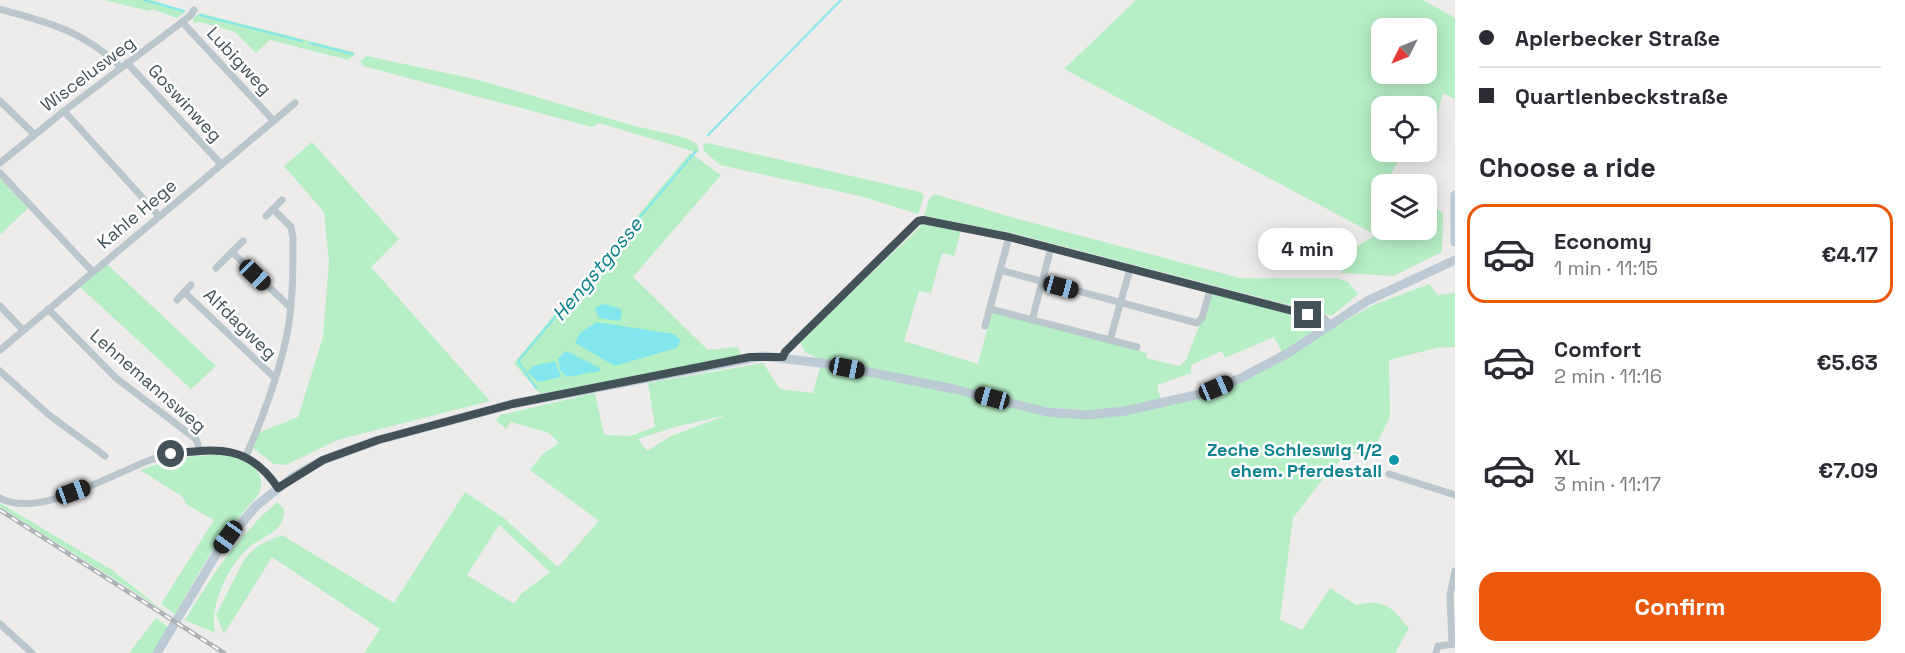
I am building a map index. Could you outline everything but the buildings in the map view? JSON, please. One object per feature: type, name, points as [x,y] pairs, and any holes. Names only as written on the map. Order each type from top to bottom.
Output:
[{"type":"main road","points":[[1455,195],[1455,242]]},
{"type":"main road","points":[[157,653],[228,537],[278,488],[297,475],[339,453],[512,404],[750,357],[783,357],[954,389],[1047,412],[1088,415],[1155,406],[1216,388],[1264,366],[1367,301],[1455,260]]},
{"type":"street","name":"Goswinweg","points":[[0,9],[74,32],[98,46],[124,65],[221,164]]},
{"type":"street","name":"Wiscelusweg","points":[[0,163],[34,134],[182,22],[194,10]]},
{"type":"street","name":"Lubigweg","points":[[182,22],[273,120]]},
{"type":"street","points":[[0,101],[34,134]]},
{"type":"street","name":"Kahle Hege","points":[[0,350],[295,103]]},
{"type":"street","points":[[64,111],[159,216]]},
{"type":"street","points":[[0,173],[92,271]]},
{"type":"street","points":[[266,216],[282,200]]},
{"type":"street","points":[[246,456],[275,378],[287,331],[290,307],[293,238],[291,227],[273,209]]},
{"type":"street","points":[[783,357],[785,352],[918,221],[923,220],[1009,237],[1323,318],[1331,325]]},
{"type":"street","points":[[985,326],[1009,237]]},
{"type":"street","points":[[216,268],[243,241]]},
{"type":"street","points":[[1032,320],[1051,249]]},
{"type":"street","points":[[232,252],[290,307]]},
{"type":"street","points":[[1110,340],[1130,269]]},
{"type":"street","points":[[1000,270],[1197,323],[1202,318],[1210,290]]},
{"type":"street","name":"Alfdagweg","points":[[177,300],[191,285]]},
{"type":"street","name":"Alfdagweg","points":[[184,292],[275,378]]},
{"type":"street","points":[[0,306],[23,330]]},
{"type":"street","name":"Lehnemannsweg","points":[[48,309],[116,378],[190,434],[198,443],[200,451]]},
{"type":"street","points":[[990,309],[1137,347]]},
{"type":"street","points":[[0,371],[57,422],[105,456]]},
{"type":"street","points":[[0,498],[12,503],[29,504],[73,492],[155,459],[200,451],[233,452],[246,456],[264,469],[278,488]]},
{"type":"street","points":[[1389,474],[1455,495]]},
{"type":"street","points":[[1436,653],[1438,646],[1453,644],[1450,595],[1455,571]]},
{"type":"street","points":[[0,624],[32,653]]},
{"type":"green space","points":[[104,0],[152,0],[186,11],[177,18],[152,9],[149,11]]},
{"type":"green space","points":[[1136,0],[1423,0],[1455,18],[1455,99],[1443,93],[1437,116],[1437,96],[1371,96],[1371,162],[1398,162],[1391,174],[1371,174],[1371,232],[1064,69]]},
{"type":"green space","points":[[200,13],[353,52],[355,55],[348,60],[270,40],[256,53],[235,32],[200,22],[193,23],[194,17]]},
{"type":"green space","points":[[367,56],[479,80],[631,125],[686,138],[697,144],[699,153],[599,123],[592,127],[363,66],[360,61]]},
{"type":"green space","points":[[312,142],[399,239],[371,267],[490,401],[337,440],[286,465],[274,464],[253,448],[260,432],[298,417],[323,337],[329,261],[324,212],[284,166]]},
{"type":"green space","points":[[707,143],[921,192],[924,196],[918,214],[860,196],[720,165],[704,151],[703,144]]},
{"type":"green space","points":[[690,153],[721,175],[633,277],[708,350],[737,347],[743,357],[540,394],[514,363]]},
{"type":"green space","points":[[0,178],[28,208],[1,234],[0,233]]},
{"type":"green space","points":[[935,194],[1014,218],[1240,278],[1337,278],[1348,282],[1358,294],[1332,316],[1012,233],[924,216],[930,197]]},
{"type":"green space","points":[[1437,209],[1443,213],[1442,252],[1393,276],[1342,273],[1344,254],[1371,238],[1371,240],[1437,240]]},
{"type":"green space","points":[[924,223],[961,231],[954,256],[942,253],[931,293],[919,291],[904,341],[978,364],[992,311],[1147,353],[1146,358],[1179,366],[1186,360],[1212,293],[1323,321],[1323,324],[1282,352],[1274,337],[1225,358],[1222,351],[1191,365],[1191,373],[1157,385],[1161,401],[1096,411],[1041,407],[947,384],[822,360],[805,352],[800,342]]},
{"type":"green space","points":[[107,264],[216,366],[191,389],[80,287]]},
{"type":"green space","points":[[1429,284],[1438,295],[1455,293],[1455,347],[1436,348],[1389,360],[1390,417],[1371,455],[1349,453],[1330,470],[1293,518],[1280,620],[1302,630],[1330,588],[1356,605],[1381,604],[1397,615],[1409,628],[1395,653],[364,653],[380,629],[272,557],[224,634],[216,615],[245,558],[259,545],[282,535],[394,603],[465,492],[504,518],[558,567],[599,521],[530,470],[543,454],[559,443],[549,433],[511,422],[506,429],[496,420],[500,415],[595,393],[604,435],[630,436],[655,427],[648,383],[763,363],[780,389],[813,393],[821,364],[1075,416],[1201,394],[1312,340],[1373,305]],"holes":[[[727,415],[671,436],[647,451],[638,439],[675,427]],[[499,525],[550,572],[521,594],[514,604],[467,575]]]},
{"type":"green space","points":[[222,454],[253,467],[261,478],[261,486],[258,495],[214,547],[175,614],[161,604],[214,520],[187,505],[183,497],[140,470],[176,458]]},
{"type":"green space","points":[[277,502],[284,509],[281,523],[272,533],[248,548],[227,576],[215,611],[215,633],[185,620],[227,556],[250,528]]},
{"type":"green space","points":[[0,503],[112,570],[163,610],[0,507]]},
{"type":"green space","points":[[156,618],[168,627],[153,653],[129,653]]},
{"type":"water","points":[[602,304],[620,308],[622,313],[620,321],[599,318],[595,309]]},
{"type":"water","points":[[596,322],[674,334],[681,341],[676,348],[615,366],[575,343],[580,333]]},
{"type":"water","points":[[566,351],[600,368],[600,371],[567,377],[560,370],[558,359]]},
{"type":"water","points":[[555,361],[561,377],[538,382],[528,372],[533,366]]},
{"type":"waterway","points":[[144,0],[184,11]]},
{"type":"waterway","name":"Hengstgosse","points":[[708,135],[841,0]]},
{"type":"waterway","points":[[200,15],[302,41]]},
{"type":"waterway","points":[[310,43],[353,54]]},
{"type":"waterway","name":"Hengstgosse","points":[[536,388],[518,361],[696,151]]},
{"type":"railway","points":[[0,510],[224,653]]},
{"type":"place","name":"Zeche Schleswig 1/2 ehem. Pferdestall","points":[[1394,460]]},
{"type":"route","points":[[171,454],[219,451],[246,456],[264,469],[278,488],[323,460],[339,453],[378,440],[512,404],[750,357],[783,357],[785,352],[918,221],[923,220],[1009,237],[1308,315]]}]
